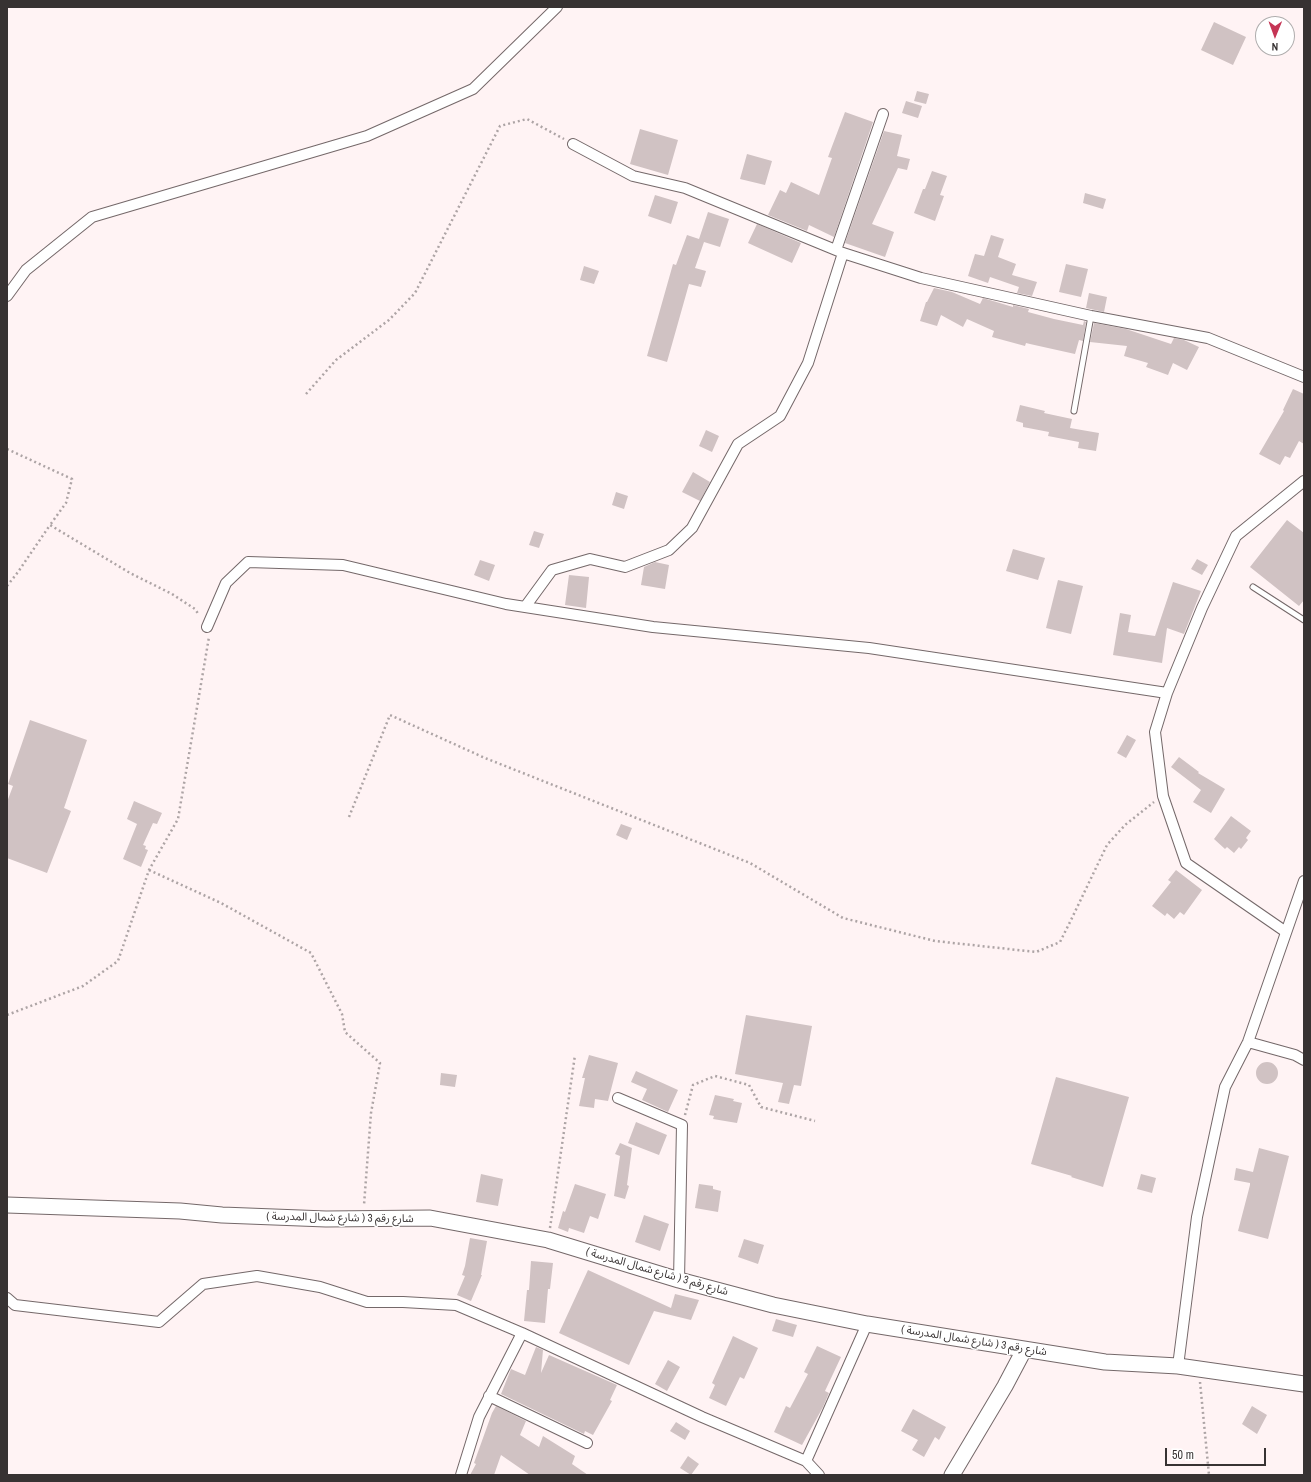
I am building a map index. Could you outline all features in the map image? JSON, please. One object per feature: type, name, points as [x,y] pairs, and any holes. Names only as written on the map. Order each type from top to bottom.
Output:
[{"type":"street","points":[[7,296],[26,270],[92,217],[367,136],[474,89],[557,7]]},
{"type":"street","points":[[526,607],[552,570],[590,559],[625,567],[669,550],[692,528],[738,444],[780,416],[808,363],[839,251],[883,114]]},
{"type":"street","points":[[573,144],[633,176],[685,188],[839,251],[921,278],[1091,316],[1208,338],[1304,377]]},
{"type":"street","points":[[1286,932],[1186,863],[1163,796],[1155,732],[1168,693],[1202,608],[1236,536],[1304,481]]},
{"type":"street","points":[[207,627],[226,583],[248,562],[343,565],[506,604],[653,627],[869,648],[1168,693]]},
{"type":"street","points":[[1178,1366],[1197,1217],[1225,1087],[1248,1042],[1304,881]]},
{"type":"street","points":[[1248,1042],[1304,1060]]},
{"type":"street","points":[[618,1098],[682,1125],[680,1280]]},
{"type":"street","name":"شارع رقم 3 ( شارع شمال المدرسة )","points":[[7,1205],[180,1211],[222,1215],[362,1220],[430,1218],[548,1240],[680,1280],[773,1305],[868,1324],[1105,1362],[1178,1366],[1304,1384]]},
{"type":"street","points":[[7,1298],[15,1305],[159,1322],[203,1284],[257,1276],[320,1287],[367,1302],[403,1302],[456,1305],[522,1333],[702,1418],[806,1461],[819,1475]]},
{"type":"street","points":[[806,1461],[868,1324]]},
{"type":"street","points":[[461,1475],[479,1417],[522,1333]]},
{"type":"street","points":[[952,1475],[1005,1386],[1024,1350]]},
{"type":"street","points":[[489,1396],[587,1444]]},
{"type":"lane","points":[[1074,411],[1091,316]]},
{"type":"lane","points":[[1253,587],[1304,620]]},
{"type":"path","points":[[306,394],[336,360],[389,320],[415,293],[500,126],[527,119],[573,144]]},
{"type":"path","points":[[7,450],[72,479],[66,503],[7,586]]},
{"type":"path","points":[[7,1016],[83,986],[118,961],[149,870],[178,820],[210,634],[195,609],[172,594],[130,574],[50,525]]},
{"type":"path","points":[[349,817],[390,716],[485,758],[750,863],[843,918],[935,941],[1036,952],[1060,942],[1107,845],[1125,825],[1163,796]]},
{"type":"path","points":[[149,870],[221,903],[311,953],[342,1014],[345,1032],[380,1064],[371,1113],[362,1220]]},
{"type":"path","points":[[548,1240],[576,1055]]},
{"type":"path","points":[[682,1125],[693,1085],[715,1076],[748,1085],[761,1107],[816,1122]]},
{"type":"path","points":[[1198,1369],[1209,1475]]},
{"type":"building","points":[[1214,22],[1246,37],[1233,65],[1201,50]]},
{"type":"building","points":[[917,91],[929,94],[926,104],[914,101]]},
{"type":"building","points":[[906,101],[922,106],[918,118],[902,113]]},
{"type":"building","points":[[845,112],[873,122],[834,237],[809,225],[807,231],[768,215],[780,190],[786,193],[791,182],[819,195],[832,158],[828,157]]},
{"type":"building","points":[[640,129],[678,140],[668,175],[630,164]]},
{"type":"building","points":[[884,131],[902,135],[897,156],[910,159],[907,170],[898,168],[872,224],[894,232],[885,257],[845,243]]},
{"type":"building","points":[[747,154],[772,161],[765,185],[740,179]]},
{"type":"building","points":[[932,171],[947,176],[940,195],[944,196],[935,221],[914,213]]},
{"type":"building","points":[[1085,193],[1106,199],[1103,209],[1083,203]]},
{"type":"building","points":[[655,195],[678,202],[671,224],[648,216]]},
{"type":"building","points":[[708,212],[729,219],[720,247],[704,242],[695,268],[706,271],[701,287],[689,284],[667,362],[647,356],[673,264],[676,265],[687,235],[699,239]]},
{"type":"building","points":[[757,224],[801,243],[792,263],[748,243]]},
{"type":"building","points":[[991,235],[1004,239],[998,257],[1016,264],[1012,275],[1037,282],[1032,296],[1017,293],[1019,287],[990,277],[988,283],[968,276],[975,254],[984,256]]},
{"type":"building","points":[[1066,264],[1088,269],[1081,297],[1059,292]]},
{"type":"building","points":[[584,266],[599,271],[594,284],[580,280]]},
{"type":"building","points":[[934,288],[952,292],[980,304],[983,298],[1013,307],[1013,305],[1029,309],[1028,312],[1054,319],[1083,325],[1084,321],[1086,322],[1083,341],[1079,340],[1075,354],[1026,343],[1025,346],[992,337],[994,331],[967,319],[963,327],[941,315],[937,326],[920,321],[926,302]]},
{"type":"building","points":[[1089,293],[1107,297],[1104,312],[1086,308]]},
{"type":"building","points":[[1094,323],[1126,329],[1171,344],[1174,338],[1184,340],[1199,347],[1187,370],[1173,363],[1168,375],[1146,367],[1148,363],[1124,356],[1127,346],[1090,342]]},
{"type":"building","points":[[1293,389],[1304,394],[1304,444],[1299,441],[1290,458],[1285,456],[1280,465],[1259,454],[1284,411],[1283,410]]},
{"type":"building","points":[[1020,405],[1045,411],[1044,413],[1072,419],[1070,428],[1099,433],[1096,451],[1078,448],[1079,442],[1048,436],[1049,432],[1023,427],[1023,423],[1016,421]]},
{"type":"building","points":[[706,430],[719,436],[712,452],[699,446]]},
{"type":"building","points":[[693,472],[710,482],[700,501],[682,492]]},
{"type":"building","points":[[616,492],[628,496],[624,509],[612,505]]},
{"type":"building","points":[[1287,520],[1304,533],[1304,600],[1299,606],[1250,567]]},
{"type":"building","points":[[534,531],[544,534],[539,548],[529,545]]},
{"type":"building","points":[[1013,549],[1045,558],[1038,580],[1006,571]]},
{"type":"building","points":[[1197,559],[1208,565],[1202,575],[1191,569]]},
{"type":"building","points":[[480,560],[495,565],[489,581],[474,575]]},
{"type":"building","points":[[655,562],[669,565],[665,589],[641,585],[644,567]]},
{"type":"building","points":[[569,575],[589,577],[586,608],[565,605]]},
{"type":"building","points":[[1058,580],[1083,586],[1071,634],[1046,628]]},
{"type":"building","points":[[1173,582],[1201,591],[1184,634],[1167,628],[1162,663],[1113,655],[1120,613],[1131,615],[1128,632],[1155,636]]},
{"type":"building","points":[[30,720],[87,740],[64,808],[71,811],[47,873],[7,858],[7,802],[13,786],[8,784]]},
{"type":"building","points":[[1127,735],[1136,740],[1126,758],[1117,753]]},
{"type":"building","points":[[1179,757],[1199,772],[1198,773],[1225,789],[1211,813],[1193,802],[1201,790],[1171,767]]},
{"type":"building","points":[[134,801],[162,813],[157,824],[153,823],[143,845],[146,846],[145,849],[148,850],[141,867],[123,859],[137,824],[127,819]]},
{"type":"building","points":[[1231,816],[1251,831],[1246,838],[1248,840],[1241,849],[1239,847],[1234,853],[1227,847],[1225,849],[1214,839]]},
{"type":"building","points":[[621,824],[632,828],[627,840],[616,835]]},
{"type":"building","points":[[1176,870],[1202,890],[1184,915],[1180,912],[1174,919],[1167,913],[1165,916],[1152,906],[1171,882],[1168,880]]},
{"type":"building","points":[[746,1015],[812,1026],[801,1086],[794,1085],[789,1104],[778,1102],[783,1083],[735,1074]]},
{"type":"building","points":[[589,1055],[618,1063],[608,1101],[595,1099],[594,1108],[579,1106],[585,1078],[582,1078]]},
{"type":"building","points":[[1267,1062],[1275,1065],[1278,1073],[1275,1081],[1267,1084],[1259,1081],[1256,1073],[1259,1065]]},
{"type":"building","points":[[636,1071],[678,1090],[668,1112],[642,1100],[647,1089],[631,1082]]},
{"type":"building","points":[[441,1073],[457,1075],[455,1087],[440,1085]]},
{"type":"building","points":[[1056,1077],[1129,1097],[1103,1187],[1031,1164]]},
{"type":"building","points":[[715,1095],[734,1099],[733,1101],[742,1103],[737,1123],[713,1119],[714,1116],[709,1115]]},
{"type":"building","points":[[636,1122],[667,1135],[659,1155],[628,1143]]},
{"type":"building","points":[[620,1143],[632,1148],[627,1185],[629,1186],[625,1199],[614,1196],[620,1156],[615,1154]]},
{"type":"building","points":[[1259,1148],[1289,1156],[1268,1239],[1238,1231],[1250,1183],[1234,1180],[1236,1168],[1253,1172]]},
{"type":"building","points":[[481,1174],[503,1179],[498,1206],[476,1202]]},
{"type":"building","points":[[1141,1174],[1156,1178],[1152,1193],[1137,1189]]},
{"type":"building","points":[[575,1184],[606,1194],[598,1219],[590,1216],[584,1233],[569,1228],[568,1232],[558,1228],[563,1211],[565,1212]]},
{"type":"building","points":[[699,1184],[713,1186],[713,1189],[721,1191],[718,1212],[695,1208]]},
{"type":"building","points":[[644,1215],[669,1224],[660,1251],[635,1242]]},
{"type":"building","points":[[470,1238],[487,1241],[482,1275],[471,1301],[457,1295],[465,1276],[462,1275]]},
{"type":"building","points":[[744,1239],[764,1245],[758,1264],[738,1257]]},
{"type":"building","points":[[531,1261],[553,1263],[550,1289],[548,1289],[545,1323],[524,1321],[527,1290],[529,1290]]},
{"type":"building","points":[[588,1270],[671,1308],[675,1294],[699,1300],[691,1320],[654,1311],[629,1365],[559,1333]]},
{"type":"building","points":[[776,1319],[797,1325],[793,1337],[772,1331]]},
{"type":"building","points":[[733,1336],[758,1348],[744,1379],[740,1377],[726,1406],[709,1398],[715,1385],[712,1383]]},
{"type":"building","points":[[817,1346],[841,1357],[825,1391],[829,1393],[823,1407],[802,1445],[774,1432],[786,1406],[790,1408],[808,1374],[804,1372]]},
{"type":"building","points":[[536,1347],[543,1350],[541,1373],[549,1355],[617,1385],[610,1400],[612,1401],[593,1435],[585,1431],[584,1434],[501,1394],[511,1369],[525,1375]]},
{"type":"building","points":[[668,1360],[680,1367],[667,1391],[655,1384]]},
{"type":"building","points":[[496,1406],[526,1421],[520,1435],[539,1447],[543,1436],[575,1456],[572,1464],[588,1475],[530,1475],[501,1455],[494,1475],[470,1475],[476,1464],[474,1463],[492,1413]]},
{"type":"building","points":[[1252,1406],[1267,1415],[1257,1434],[1242,1424]]},
{"type":"building","points":[[913,1409],[946,1427],[939,1440],[935,1437],[924,1457],[912,1450],[918,1440],[901,1431]]},
{"type":"building","points":[[676,1422],[690,1431],[685,1440],[670,1431]]},
{"type":"building","points":[[688,1456],[699,1464],[691,1475],[680,1468]]}]
